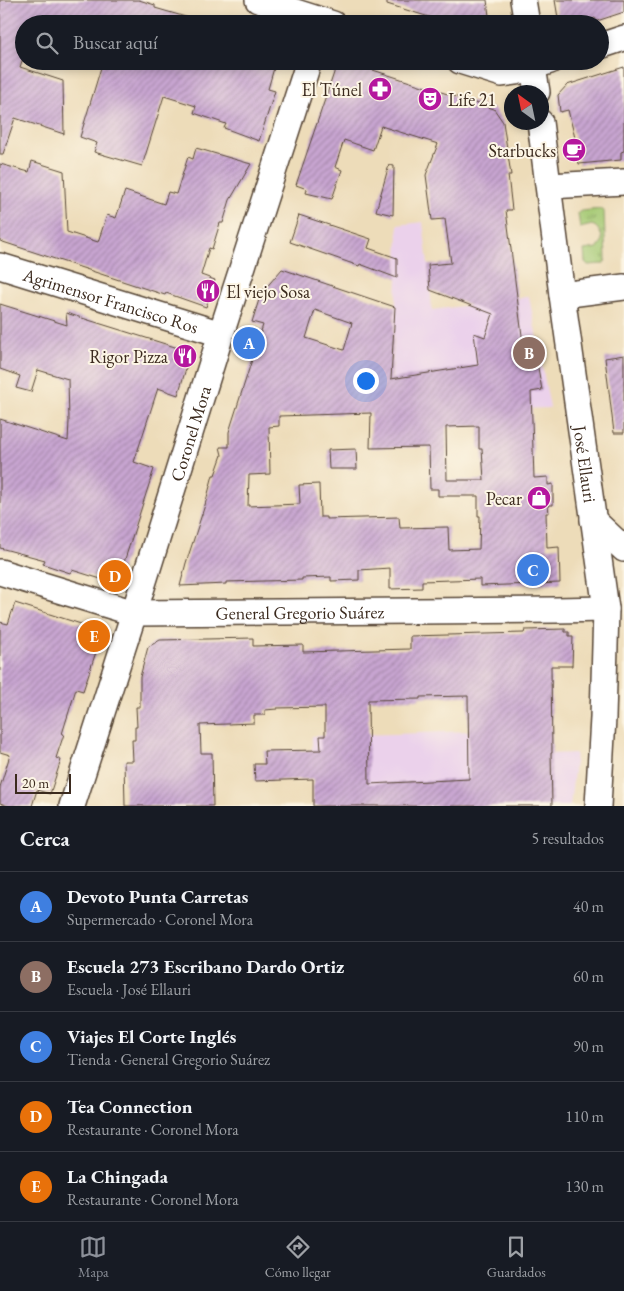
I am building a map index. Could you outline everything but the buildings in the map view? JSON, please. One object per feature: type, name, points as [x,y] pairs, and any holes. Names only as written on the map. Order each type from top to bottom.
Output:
[{"type":"street","points":[[258,0],[302,15]]},
{"type":"street","points":[[523,0],[526,15]]},
{"type":"street","points":[[609,43],[624,38]]},
{"type":"street","name":"Coronel Mora","points":[[72,806],[306,70]]},
{"type":"street","points":[[489,70],[502,74],[521,70]]},
{"type":"street","points":[[537,85],[539,70]]},
{"type":"street","name":"José Ellauri","points":[[541,130],[562,295],[606,608],[598,806]]},
{"type":"street","points":[[549,186],[624,182]]},
{"type":"street","name":"Agrimensor Francisco Ros","points":[[0,266],[221,334]]},
{"type":"street","points":[[562,295],[624,287]]},
{"type":"street","points":[[594,520],[624,549]]},
{"type":"street","name":"General Gregorio Suárez","points":[[0,572],[134,613],[606,608]]},
{"type":"shaded area","points":[[423,222],[432,310],[529,296],[550,408],[390,413],[398,225]]},
{"type":"shaded area","points":[[468,731],[469,757],[576,753],[570,806],[313,806],[312,736]]},
{"type":"green space","points":[[601,209],[604,211],[606,260],[603,264],[588,265],[585,262],[584,250],[600,246],[602,238],[598,229],[592,225],[580,228],[578,213]]},
{"type":"place","name":"El Túnel","points":[[380,89]]},
{"type":"place","name":"Life 21","points":[[430,99]]},
{"type":"place","name":"Starbucks","points":[[574,150]]},
{"type":"place","name":"El viejo Sosa","points":[[208,291]]},
{"type":"place","name":"Devoto Punta Carretas","points":[[249,343]]},
{"type":"place","name":"Escuela 273 Escribano Dardo Ortiz","points":[[529,353]]},
{"type":"place","name":"Rigor Pizza","points":[[185,356]]},
{"type":"place","name":"Pecar","points":[[539,498]]},
{"type":"place","name":"Viajes El Corte Inglés","points":[[533,570]]},
{"type":"place","name":"Tea Connection","points":[[115,576]]},
{"type":"place","name":"La Chingada","points":[[94,636]]}]
